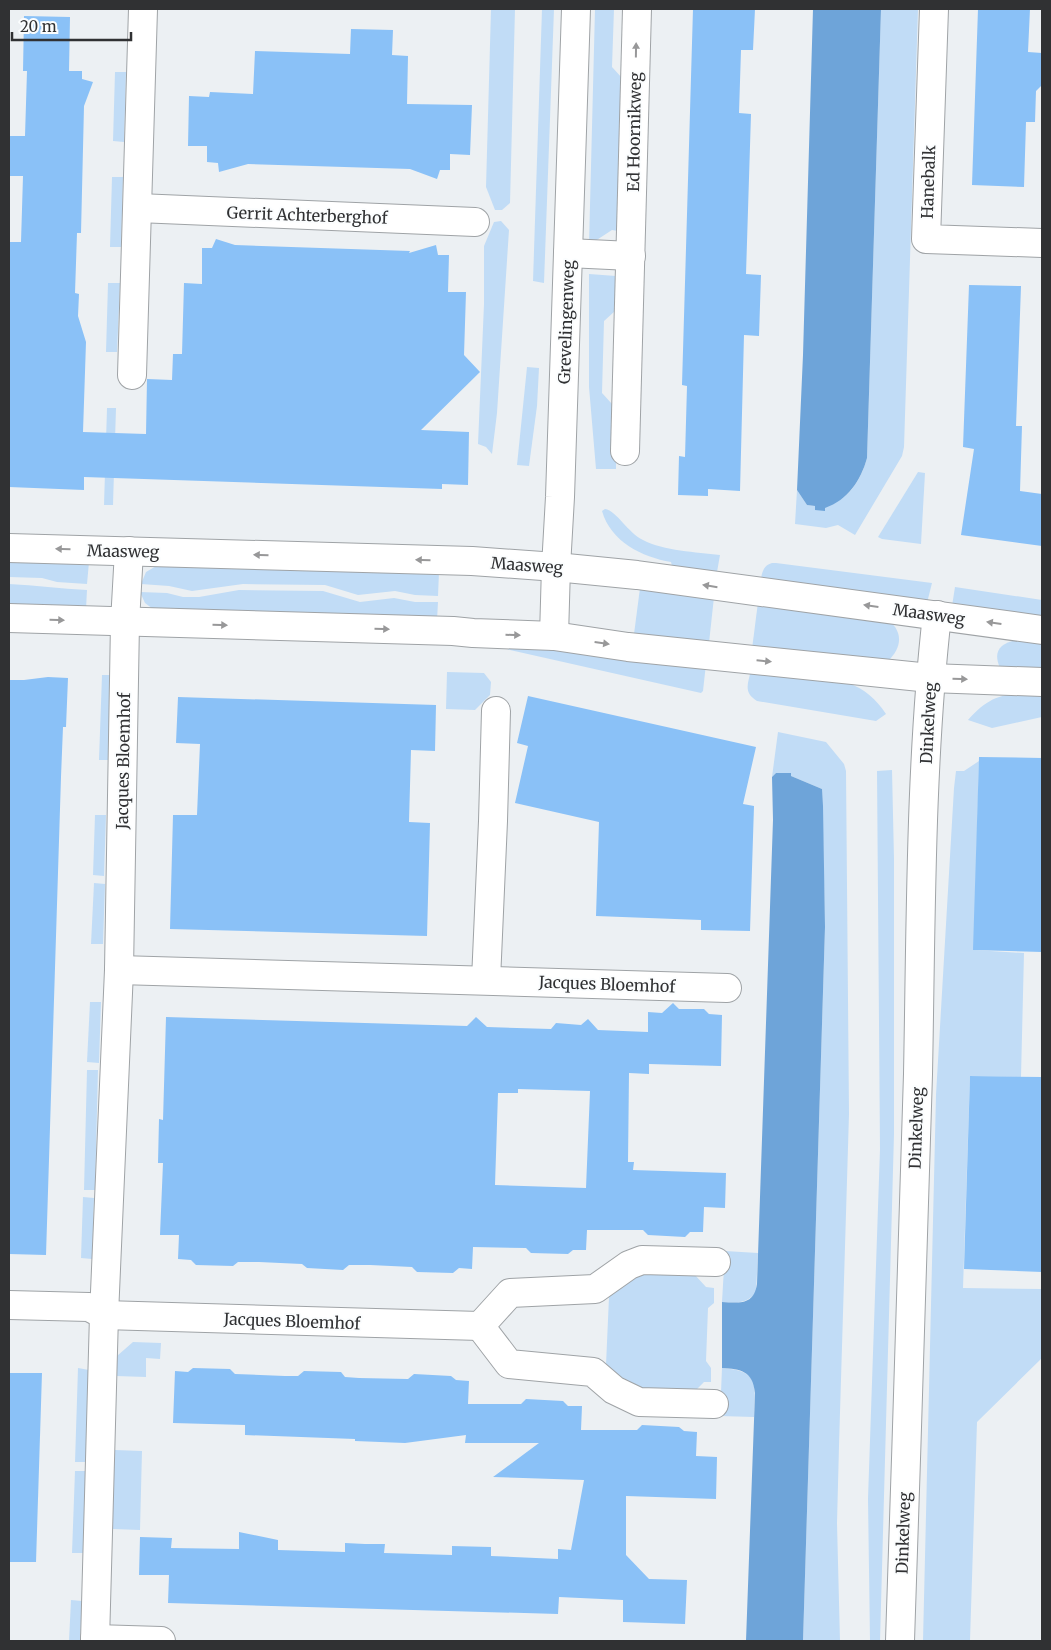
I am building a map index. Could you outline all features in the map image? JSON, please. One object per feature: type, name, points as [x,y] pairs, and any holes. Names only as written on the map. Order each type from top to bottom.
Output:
[{"type":"street","points":[[132,375],[143,9]]},
{"type":"street","name":"Grevelingenweg","points":[[554,636],[576,9]]},
{"type":"street","name":"Ed Hoornikweg","points":[[626,451],[637,9]]},
{"type":"street","name":"Hanebalk","points":[[934,9],[926,239],[1042,243]]},
{"type":"street","name":"Gerrit Achterberghof","points":[[138,208],[476,222]]},
{"type":"street","points":[[568,253],[631,256]]},
{"type":"street","name":"Maasweg","points":[[9,548],[464,561],[556,567],[637,574],[1042,630]]},
{"type":"street","name":"Jacques Bloemhof","points":[[129,551],[125,622],[119,970],[104,1315],[95,1640],[161,1641]]},
{"type":"street","name":"Dinkelweg","points":[[900,1641],[917,1097],[925,756],[930,678],[937,615]]},
{"type":"street","points":[[9,618],[453,631],[554,636],[628,647],[930,678],[1042,682]]},
{"type":"street","points":[[486,980],[494,822],[496,711]]},
{"type":"street","name":"Jacques Bloemhof","points":[[119,970],[727,988]]},
{"type":"street","points":[[714,1404],[639,1402],[614,1390],[593,1372],[509,1364],[480,1326],[510,1293],[595,1289],[629,1265],[642,1260],[716,1262]]},
{"type":"street","points":[[9,1304],[89,1307],[104,1315]]},
{"type":"street","name":"Jacques Bloemhof","points":[[104,1315],[480,1326]]},
{"type":"shaded area","points":[[491,9],[515,9],[510,203],[502,210],[495,210],[486,187]]},
{"type":"shaded area","points":[[542,9],[554,9],[544,283],[533,281]]},
{"type":"shaded area","points":[[595,9],[614,9],[612,67],[622,78],[618,231],[612,230],[589,245]]},
{"type":"shaded area","points":[[881,9],[918,9],[904,447],[902,456],[855,535],[838,525],[826,528],[795,524],[797,490],[807,505],[815,506],[815,509],[835,503],[843,498],[855,485],[867,458]]},
{"type":"shaded area","points":[[115,72],[126,72],[124,142],[113,141]]},
{"type":"shaded area","points":[[112,177],[123,177],[121,247],[110,247]]},
{"type":"shaded area","points":[[501,221],[509,230],[497,413],[492,454],[486,447],[478,444],[484,304],[484,246],[494,222]]},
{"type":"shaded area","points":[[589,274],[616,276],[615,311],[604,321],[602,393],[612,404],[611,447],[616,459],[616,469],[596,469],[589,387]]},
{"type":"shaded area","points":[[108,283],[120,283],[117,352],[106,352]]},
{"type":"shaded area","points":[[527,367],[539,368],[537,406],[529,466],[517,465]]},
{"type":"shaded area","points":[[107,408],[116,408],[113,505],[104,505]]},
{"type":"shaded area","points":[[918,472],[925,473],[921,544],[878,537]]},
{"type":"shaded area","points":[[605,509],[614,514],[638,537],[651,544],[720,555],[717,572],[672,566],[671,562],[639,552],[620,539],[613,531],[606,522],[602,511]]},
{"type":"shaded area","points":[[9,560],[89,562],[87,584],[57,582],[42,578],[9,577]]},
{"type":"shaded area","points":[[772,563],[932,583],[927,603],[761,581],[764,570]]},
{"type":"shaded area","points":[[158,565],[439,572],[438,596],[415,595],[395,591],[358,595],[325,585],[243,584],[192,591],[169,586],[141,584],[146,572]]},
{"type":"shaded area","points":[[9,584],[87,590],[86,609],[9,606]]},
{"type":"shaded area","points":[[955,587],[1042,600],[1042,620],[952,606]]},
{"type":"shaded area","points":[[640,588],[714,597],[709,643],[634,634]]},
{"type":"shaded area","points":[[239,590],[323,591],[360,602],[394,598],[415,602],[438,602],[437,620],[153,609],[145,603],[140,592],[199,597]]},
{"type":"shaded area","points":[[758,602],[889,620],[897,630],[899,636],[898,646],[888,661],[752,649]]},
{"type":"shaded area","points":[[1016,640],[1042,644],[1042,671],[1000,668],[997,657],[999,650],[1005,644]]},
{"type":"shaded area","points":[[507,645],[706,664],[703,691],[701,693],[510,650],[507,649]]},
{"type":"shaded area","points":[[751,670],[848,683],[870,695],[886,714],[876,721],[757,701],[748,691]]},
{"type":"shaded area","points":[[447,672],[484,673],[491,682],[490,695],[475,710],[446,709]]},
{"type":"shaded area","points":[[102,675],[111,675],[109,760],[99,760]]},
{"type":"shaded area","points":[[1042,693],[1042,717],[992,728],[968,720],[985,704],[1001,696]]},
{"type":"shaded area","points":[[778,732],[826,742],[844,764],[846,771],[849,1114],[837,1523],[840,1641],[803,1641],[825,927],[822,789],[791,776],[776,773],[772,777]]},
{"type":"shaded area","points":[[979,761],[974,950],[1024,953],[1021,1077],[970,1076],[963,1288],[1041,1289],[1042,1358],[977,1422],[970,1641],[923,1641],[936,1095],[954,788],[956,771],[964,771]]},
{"type":"shaded area","points":[[892,770],[894,859],[894,1134],[880,1641],[870,1641],[868,1499],[880,1149],[877,771]]},
{"type":"shaded area","points":[[95,815],[106,815],[104,876],[93,875]]},
{"type":"shaded area","points":[[94,883],[105,884],[103,944],[91,944]]},
{"type":"shaded area","points":[[90,1002],[101,1002],[99,1063],[87,1062]]},
{"type":"shaded area","points":[[87,1070],[98,1070],[95,1190],[84,1190]]},
{"type":"shaded area","points":[[83,1197],[94,1198],[92,1259],[81,1258]]},
{"type":"shaded area","points":[[725,1251],[758,1253],[756,1293],[744,1301],[722,1302]]},
{"type":"shaded area","points":[[643,1273],[694,1274],[706,1287],[714,1288],[714,1303],[708,1308],[706,1361],[711,1368],[711,1382],[704,1382],[695,1391],[639,1389],[627,1384],[606,1365],[609,1297],[631,1278]]},
{"type":"shaded area","points":[[133,1342],[161,1343],[160,1359],[146,1358],[146,1377],[116,1376],[117,1356]]},
{"type":"shaded area","points":[[78,1368],[89,1370],[86,1462],[75,1462]]},
{"type":"shaded area","points":[[722,1368],[743,1372],[753,1381],[755,1396],[754,1417],[720,1416]]},
{"type":"shaded area","points":[[115,1450],[142,1451],[140,1530],[113,1529],[110,1527],[113,1452]]},
{"type":"shaded area","points":[[75,1471],[86,1471],[83,1553],[72,1553]]},
{"type":"shaded area","points":[[71,1600],[82,1601],[80,1641],[69,1641]]},
{"type":"water","points":[[813,9],[881,9],[867,458],[861,474],[852,488],[840,500],[825,508],[825,511],[815,510],[815,506],[807,505],[797,490],[803,355]]},
{"type":"water","points":[[776,773],[791,773],[791,776],[822,789],[823,806],[825,927],[803,1641],[746,1641],[755,1393],[749,1376],[735,1369],[722,1368],[722,1302],[740,1302],[749,1299],[753,1296],[757,1284],[773,820],[772,777]]},
{"type":"building","points":[[693,9],[755,9],[753,50],[741,50],[739,113],[751,114],[746,274],[761,275],[759,336],[744,335],[740,491],[708,489],[708,496],[678,495],[679,456],[685,457],[687,386],[682,385]]},
{"type":"building","points":[[978,9],[1030,9],[1028,52],[1042,53],[1042,85],[1036,91],[1035,122],[1026,122],[1024,187],[972,185]]},
{"type":"building","points":[[24,16],[70,17],[69,71],[82,71],[82,79],[93,82],[84,106],[81,233],[77,233],[75,293],[79,294],[78,316],[86,342],[83,432],[146,434],[147,379],[172,380],[173,354],[182,354],[184,283],[202,284],[202,248],[212,248],[216,239],[235,245],[410,251],[409,253],[436,245],[438,255],[449,255],[448,292],[466,292],[464,355],[480,372],[421,430],[469,432],[468,485],[442,484],[442,489],[84,477],[84,490],[9,487],[9,242],[21,242],[23,176],[9,176],[9,136],[25,136],[27,71],[23,71]]},
{"type":"building","points":[[351,29],[393,30],[392,55],[408,56],[407,104],[472,105],[470,155],[450,154],[450,170],[440,170],[437,179],[410,169],[248,164],[219,172],[218,163],[207,162],[207,146],[188,146],[189,96],[209,97],[210,92],[253,94],[255,51],[350,54]]},
{"type":"building","points":[[969,285],[1021,286],[1016,426],[1022,426],[1020,491],[1042,494],[1042,546],[961,535],[974,449],[963,447]]},
{"type":"building","points":[[48,677],[68,678],[66,727],[63,727],[61,777],[46,1255],[9,1254],[9,680]]},
{"type":"building","points":[[528,696],[756,747],[743,804],[754,806],[750,931],[701,930],[701,920],[596,916],[599,822],[515,803],[528,746],[517,743]]},
{"type":"building","points":[[178,697],[436,705],[435,751],[411,750],[409,822],[430,823],[427,936],[170,929],[173,815],[197,815],[200,744],[176,743]]},
{"type":"building","points":[[979,757],[1042,758],[1042,952],[973,950]]},
{"type":"building","points":[[673,1003],[679,1009],[704,1009],[709,1014],[722,1015],[721,1066],[649,1064],[649,1074],[629,1073],[628,1162],[634,1162],[633,1170],[726,1173],[725,1208],[704,1207],[703,1232],[690,1232],[685,1237],[648,1235],[643,1230],[587,1230],[586,1250],[573,1250],[568,1254],[531,1253],[526,1248],[473,1247],[472,1269],[459,1268],[453,1273],[417,1272],[412,1267],[370,1265],[349,1265],[343,1270],[307,1268],[302,1264],[259,1262],[238,1262],[233,1266],[196,1265],[191,1260],[178,1259],[179,1235],[160,1235],[163,1163],[158,1163],[159,1119],[163,1120],[166,1017],[467,1026],[476,1017],[487,1027],[551,1029],[556,1023],[581,1025],[588,1019],[598,1030],[648,1032],[648,1012],[662,1013]],"holes":[[[518,1089],[590,1091],[586,1188],[495,1185],[498,1093],[518,1093]]]},
{"type":"building","points":[[970,1076],[1042,1077],[1042,1272],[964,1269]]},
{"type":"building","points":[[193,1368],[230,1369],[235,1374],[285,1376],[298,1376],[304,1371],[341,1372],[345,1377],[359,1378],[408,1379],[414,1374],[451,1376],[456,1380],[469,1381],[468,1404],[521,1404],[526,1399],[563,1401],[568,1406],[582,1406],[581,1430],[637,1430],[642,1425],[679,1427],[684,1431],[697,1432],[696,1456],[717,1457],[716,1499],[626,1496],[626,1555],[649,1579],[687,1580],[685,1624],[623,1622],[623,1600],[559,1597],[558,1614],[168,1603],[169,1575],[139,1575],[140,1537],[172,1538],[171,1548],[239,1549],[239,1532],[278,1540],[278,1550],[345,1552],[345,1543],[385,1544],[384,1553],[452,1555],[452,1546],[491,1547],[491,1556],[558,1559],[558,1549],[571,1550],[584,1480],[493,1477],[539,1443],[465,1443],[466,1435],[405,1443],[245,1435],[245,1425],[173,1423],[175,1371],[188,1372]]},
{"type":"building","points":[[9,1373],[42,1373],[36,1562],[9,1562]]}]
